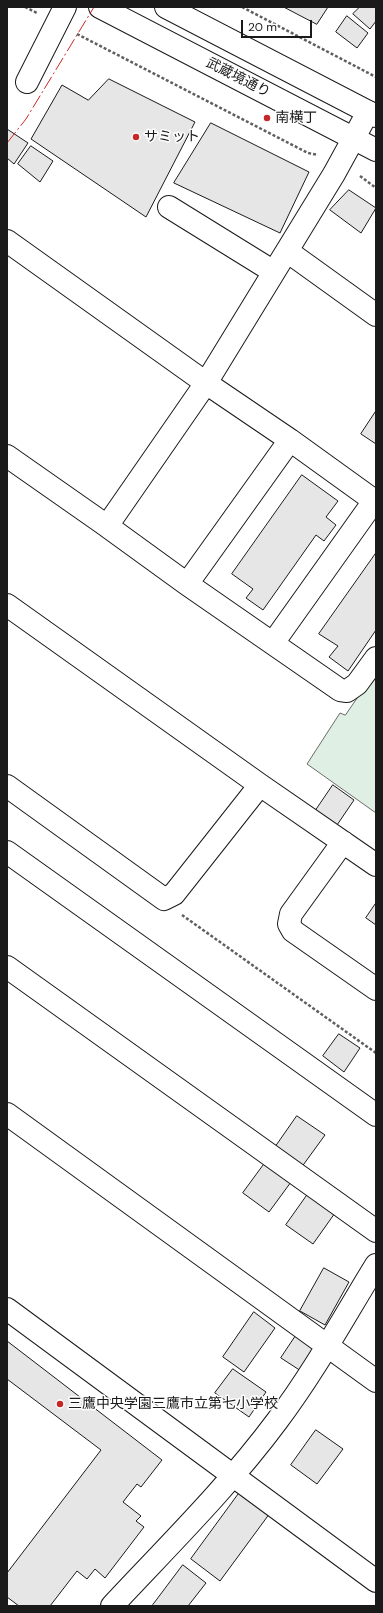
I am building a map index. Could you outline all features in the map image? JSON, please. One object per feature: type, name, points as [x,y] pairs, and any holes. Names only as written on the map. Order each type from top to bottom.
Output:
[{"type":"street","name":"武蔵境通り","points":[[100,7],[376,150]]},
{"type":"street","points":[[107,526],[206,383],[334,174],[353,138],[372,114],[166,7]]},
{"type":"street","points":[[27,82],[61,15]]},
{"type":"street","points":[[169,207],[274,272]]},
{"type":"street","points":[[7,241],[375,501],[273,643]]},
{"type":"street","points":[[287,251],[376,314]]},
{"type":"street","points":[[187,584],[290,440]]},
{"type":"street","points":[[7,456],[187,584],[340,690],[347,692],[357,684],[376,658]]},
{"type":"street","points":[[7,605],[260,786],[376,865]]},
{"type":"street","points":[[7,786],[164,899],[174,894],[260,786]]},
{"type":"street","points":[[343,842],[291,914],[289,924],[292,931],[376,989]]},
{"type":"street","points":[[7,852],[376,1115]]},
{"type":"street","points":[[7,967],[376,1231]]},
{"type":"street","points":[[7,1114],[376,1381]]},
{"type":"street","points":[[112,1606],[233,1476],[277,1420],[328,1345],[376,1265]]},
{"type":"street","points":[[7,1309],[376,1581]]},
{"type":"path","points":[[25,7],[61,15],[308,153],[321,156]]},
{"type":"path","points":[[242,7],[376,77]]},
{"type":"path","points":[[358,174],[376,188]]},
{"type":"path","points":[[164,899],[169,906],[376,1053]]},
{"type":"green space","points":[[376,671],[376,813],[307,764],[340,713],[345,715]]},
{"type":"building","points":[[284,7],[328,7],[317,24]]},
{"type":"building","points":[[360,7],[376,7],[376,21],[370,29],[353,14]]},
{"type":"building","points":[[347,16],[368,33],[357,48],[336,32]]},
{"type":"building","points":[[109,79],[195,122],[146,217],[31,139],[62,85],[88,100]]},
{"type":"building","points":[[211,123],[309,172],[280,233],[174,183]]},
{"type":"building","points":[[7,129],[28,143],[14,164],[7,158]]},
{"type":"building","points":[[31,146],[53,161],[40,182],[18,164]]},
{"type":"building","points":[[349,190],[376,208],[361,233],[330,210]]},
{"type":"building","points":[[376,411],[376,444],[361,434]]},
{"type":"building","points":[[302,475],[338,501],[326,517],[336,525],[324,541],[316,535],[263,610],[246,598],[253,589],[232,574]]},
{"type":"building","points":[[376,553],[376,630],[348,671],[329,657],[338,646],[319,634]]},
{"type":"building","points":[[333,785],[354,800],[335,828],[314,813]]},
{"type":"building","points":[[376,903],[376,925],[366,918]]},
{"type":"building","points":[[339,1034],[360,1048],[344,1072],[323,1056]]},
{"type":"building","points":[[297,1116],[325,1135],[301,1168],[274,1149]]},
{"type":"building","points":[[265,1163],[291,1182],[269,1212],[243,1193]]},
{"type":"building","points":[[308,1194],[335,1213],[313,1244],[286,1225]]},
{"type":"building","points":[[324,1268],[349,1282],[325,1325],[300,1311]]},
{"type":"building","points":[[254,1312],[275,1328],[244,1372],[223,1357]]},
{"type":"building","points":[[297,1334],[317,1346],[301,1371],[281,1358]]},
{"type":"building","points":[[7,1341],[162,1460],[141,1487],[137,1484],[123,1502],[141,1516],[136,1521],[144,1527],[105,1578],[95,1569],[87,1579],[77,1571],[50,1606],[19,1606],[7,1597],[7,1573],[101,1450],[7,1379]]},
{"type":"building","points":[[233,1369],[266,1392],[249,1417],[215,1393]]},
{"type":"building","points":[[316,1430],[343,1449],[317,1484],[291,1465]]},
{"type":"building","points":[[240,1492],[270,1513],[220,1581],[191,1559]]},
{"type":"building","points":[[183,1565],[206,1583],[188,1606],[154,1606],[153,1605]]},
{"type":"power","points":[[7,143],[26,119],[94,7]]},
{"type":"place","name":"南横丁","points":[[267,118]]},
{"type":"place","name":"サミット","points":[[136,137]]},
{"type":"place","name":"三鷹中央学園三鷹市立第七小学校","points":[[60,1404]]}]
